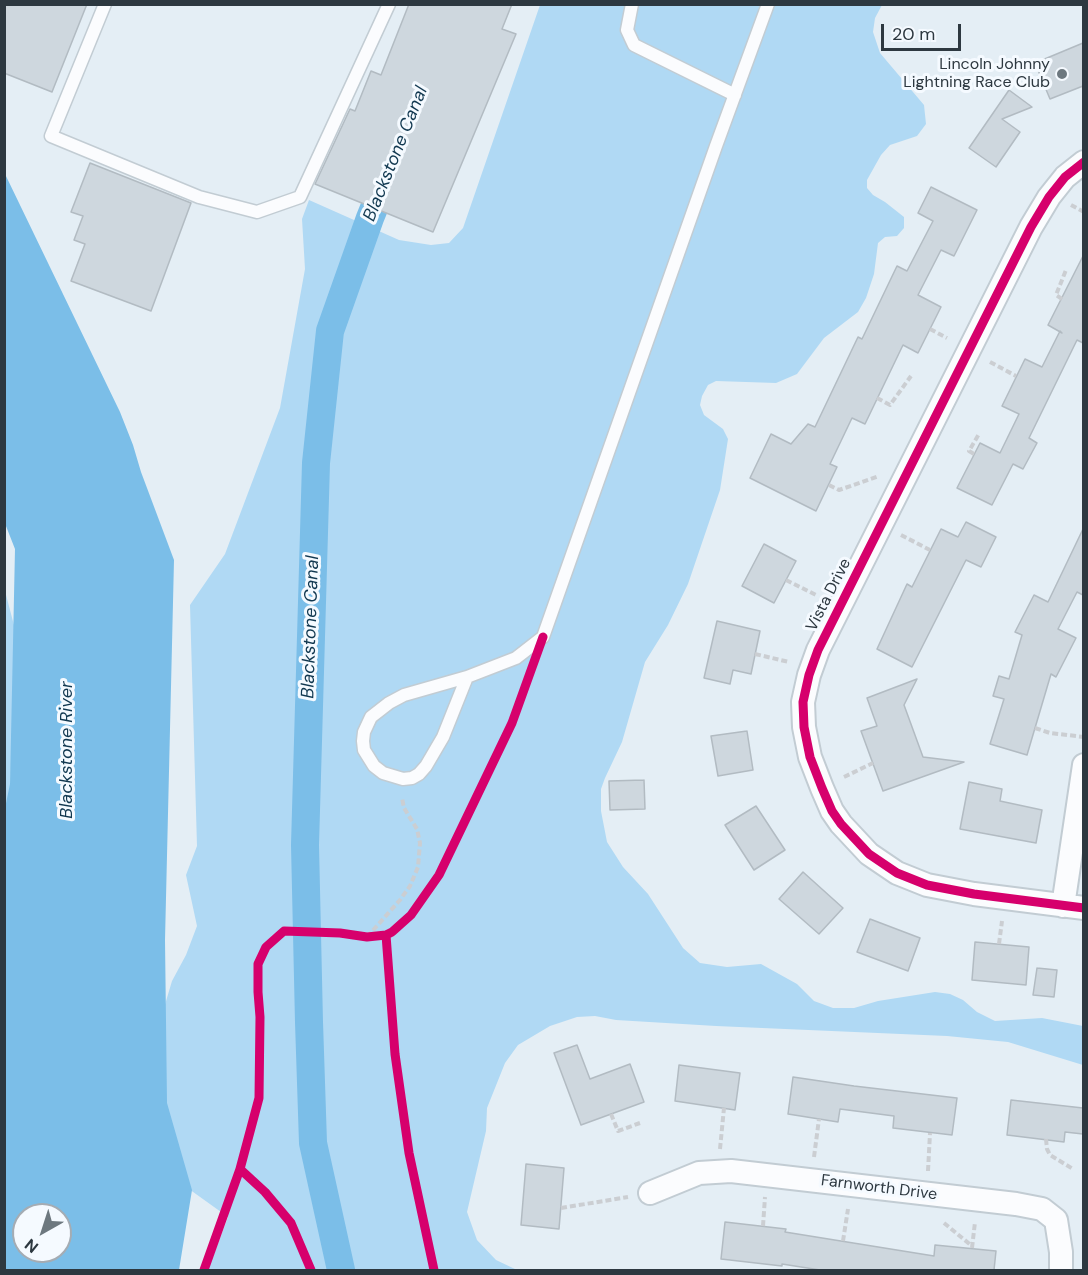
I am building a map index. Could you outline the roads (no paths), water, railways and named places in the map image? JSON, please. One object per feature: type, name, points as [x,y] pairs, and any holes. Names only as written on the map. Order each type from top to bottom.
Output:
[{"type":"street","name":"Vista Drive","points":[[1073,907],[974,894],[927,885],[897,873],[869,854],[848,834],[832,811],[822,788],[810,757],[804,727],[803,702],[818,650],[1030,227],[1065,177],[1083,162]]},
{"type":"street","points":[[1073,907],[1083,765]]},
{"type":"street","name":"Farnworth Drive","points":[[650,1193],[699,1173],[731,1171],[1016,1204],[1042,1209],[1056,1220],[1061,1270]]},
{"type":"lane","points":[[105,4],[51,136],[199,197],[257,212],[300,197],[389,4]]},
{"type":"lane","points":[[632,4],[627,30],[633,45],[735,95]]},
{"type":"lane","points":[[467,677],[443,737],[432,758],[419,774],[406,779],[391,777],[369,760],[363,741],[364,732],[371,717],[388,703],[404,695],[467,677],[516,658],[543,637],[768,4]]},
{"type":"water","name":"Blackstone River","points":[[5,174],[120,412],[174,560],[165,940],[167,1103],[192,1190],[179,1270],[5,1270],[4,813],[10,784],[15,549],[4,521]]},
{"type":"waterway","name":"Blackstone Canal","points":[[341,1270],[313,1143],[309,1022],[305,845],[316,463],[330,331],[389,171]]},
{"type":"place","name":"Lincoln Johnny Lightning Race Club","points":[[1062,74]]}]
